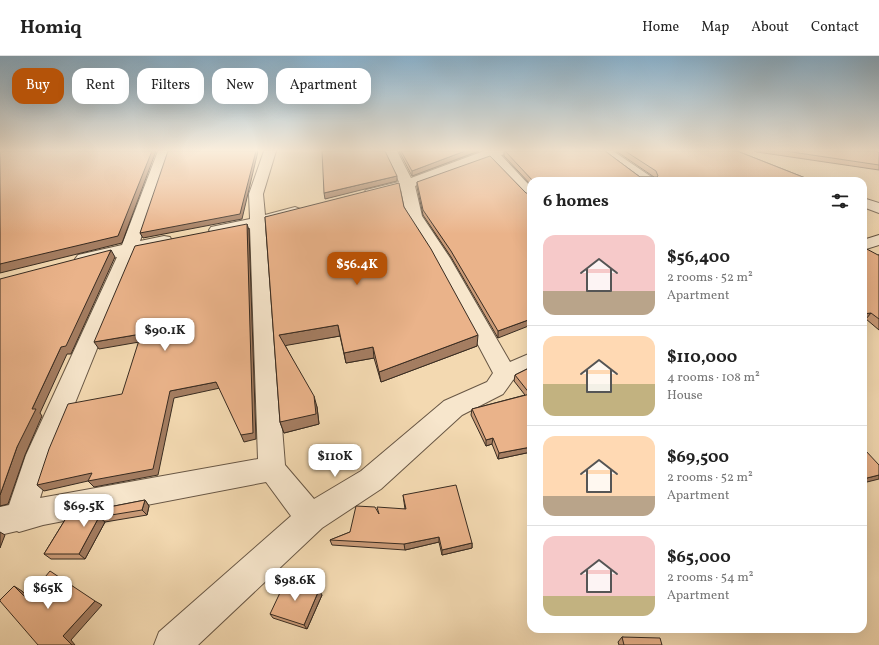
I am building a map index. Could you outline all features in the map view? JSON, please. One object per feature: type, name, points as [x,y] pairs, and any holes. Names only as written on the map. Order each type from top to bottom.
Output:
[{"type":"street","points":[[9,519],[40,455],[130,248],[154,178]]},
{"type":"street","points":[[261,178],[256,194],[257,222],[272,469],[311,518]]},
{"type":"street","points":[[405,178],[408,184],[414,216],[441,258],[505,374]]},
{"type":"street","points":[[354,197],[408,184],[423,178]]},
{"type":"street","points":[[517,178],[527,190]]},
{"type":"street","points":[[867,204],[879,208]]},
{"type":"street","points":[[205,232],[257,222],[309,208]]},
{"type":"street","points":[[69,263],[175,238]]},
{"type":"street","points":[[867,244],[879,240]]},
{"type":"street","points":[[172,645],[311,518],[371,480],[453,408],[495,388],[505,374],[527,363]]},
{"type":"street","points":[[9,519],[43,511],[272,469]]},
{"type":"building","points":[[0,178],[141,178],[118,236],[0,264]]},
{"type":"building","points":[[159,178],[249,178],[240,214],[140,233]]},
{"type":"building","points":[[323,178],[386,178],[324,193]]},
{"type":"building","points":[[427,178],[512,178],[527,193],[527,320],[498,331],[451,251],[423,210],[417,182]]},
{"type":"building","points":[[399,183],[404,207],[431,249],[478,335],[379,372],[373,347],[344,353],[338,325],[279,335],[314,396],[316,414],[280,422],[265,217]]},
{"type":"building","points":[[247,224],[253,433],[241,435],[216,382],[170,391],[153,469],[88,481],[92,473],[37,485],[49,449],[68,404],[122,394],[141,334],[94,342],[135,246]]},
{"type":"building","points":[[867,249],[879,255],[879,319],[871,313],[867,314]]},
{"type":"building","points":[[111,250],[66,346],[61,347],[32,409],[36,409],[17,447],[0,495],[0,279]]},
{"type":"building","points":[[527,369],[527,390],[515,375]]},
{"type":"building","points":[[527,395],[527,448],[499,453],[493,438],[486,440],[472,409]]},
{"type":"building","points":[[867,452],[879,465],[879,475],[867,478]]},
{"type":"building","points":[[456,485],[472,543],[442,550],[439,537],[404,544],[330,540],[350,532],[356,506],[375,507],[379,514],[377,507],[406,509],[403,495]]},
{"type":"building","points":[[145,500],[142,510],[99,517],[79,554],[44,554],[68,515]]},
{"type":"building","points":[[50,571],[95,601],[63,636],[72,645],[38,645],[0,601],[14,586],[27,599]]},
{"type":"building","points":[[286,580],[319,590],[304,625],[270,614]]},
{"type":"building","points":[[622,637],[660,638],[662,645],[624,645]]}]
